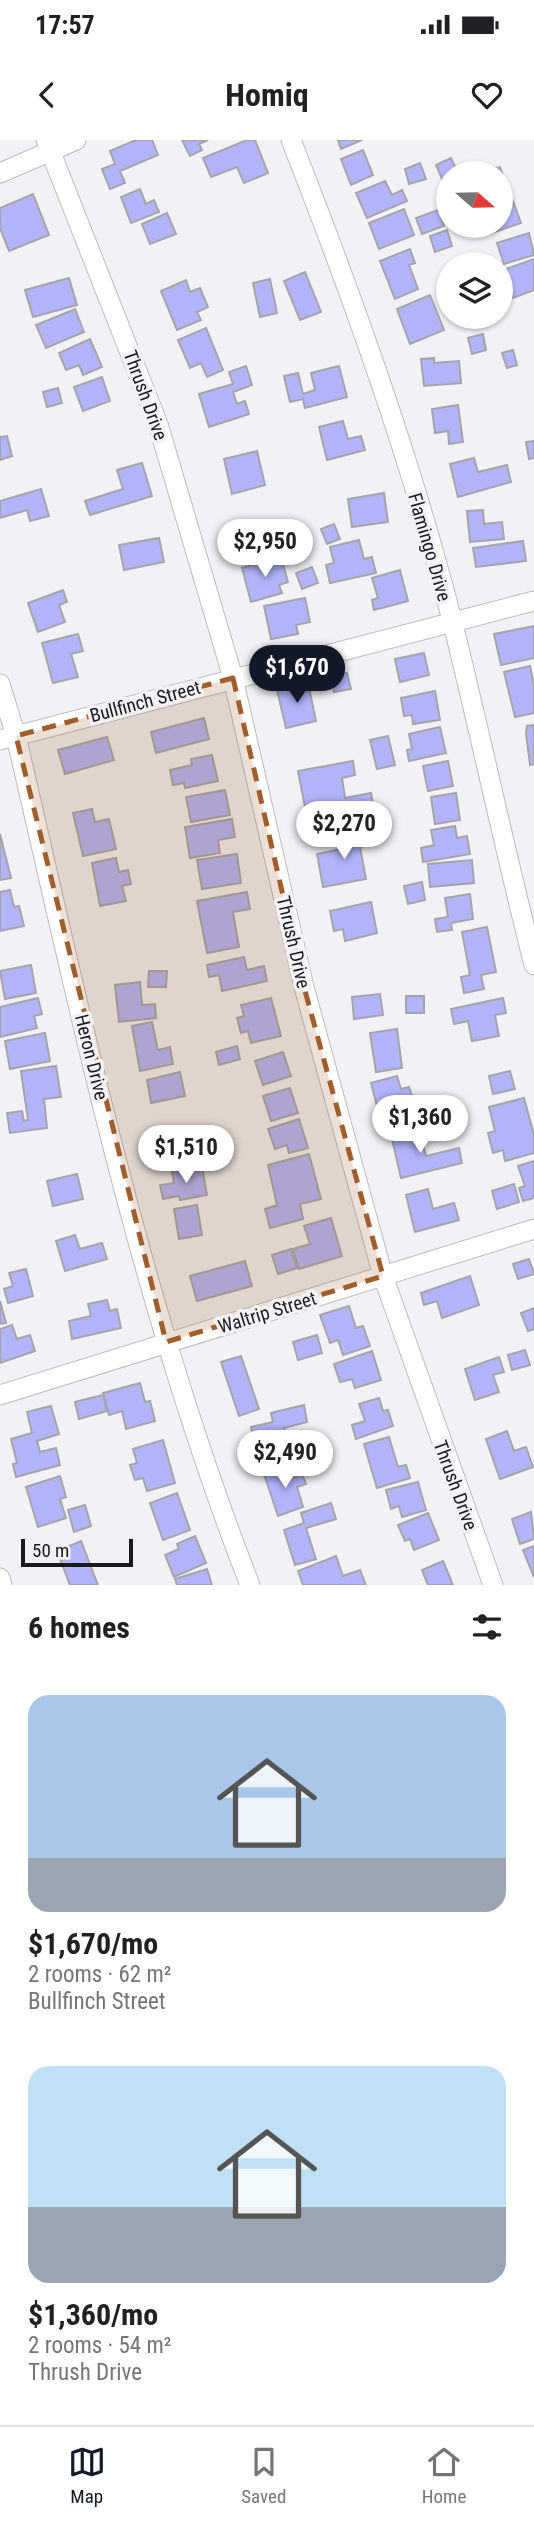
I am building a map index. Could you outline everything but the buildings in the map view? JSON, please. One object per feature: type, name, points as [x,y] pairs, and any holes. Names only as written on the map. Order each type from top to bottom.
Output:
[{"type":"street","points":[[0,173],[49,145],[76,140]]},
{"type":"street","name":"Flamingo Drive","points":[[291,140],[363,334],[452,622],[534,965]]},
{"type":"street","name":"Thrush Drive","points":[[49,145],[158,424],[233,678],[304,987],[383,1276],[493,1585]]},
{"type":"street","name":"Bullfinch Street","points":[[8,738],[534,601]]},
{"type":"street","name":"Heron Drive","points":[[0,684],[8,738],[166,1342],[250,1585]]},
{"type":"street","name":"Waltrip Street","points":[[0,1395],[534,1229]]},
{"type":"street","points":[[0,1578],[2,1585]]},
{"type":"highlighted area","points":[[233,678],[304,987],[383,1276],[166,1342],[16,736]]}]
